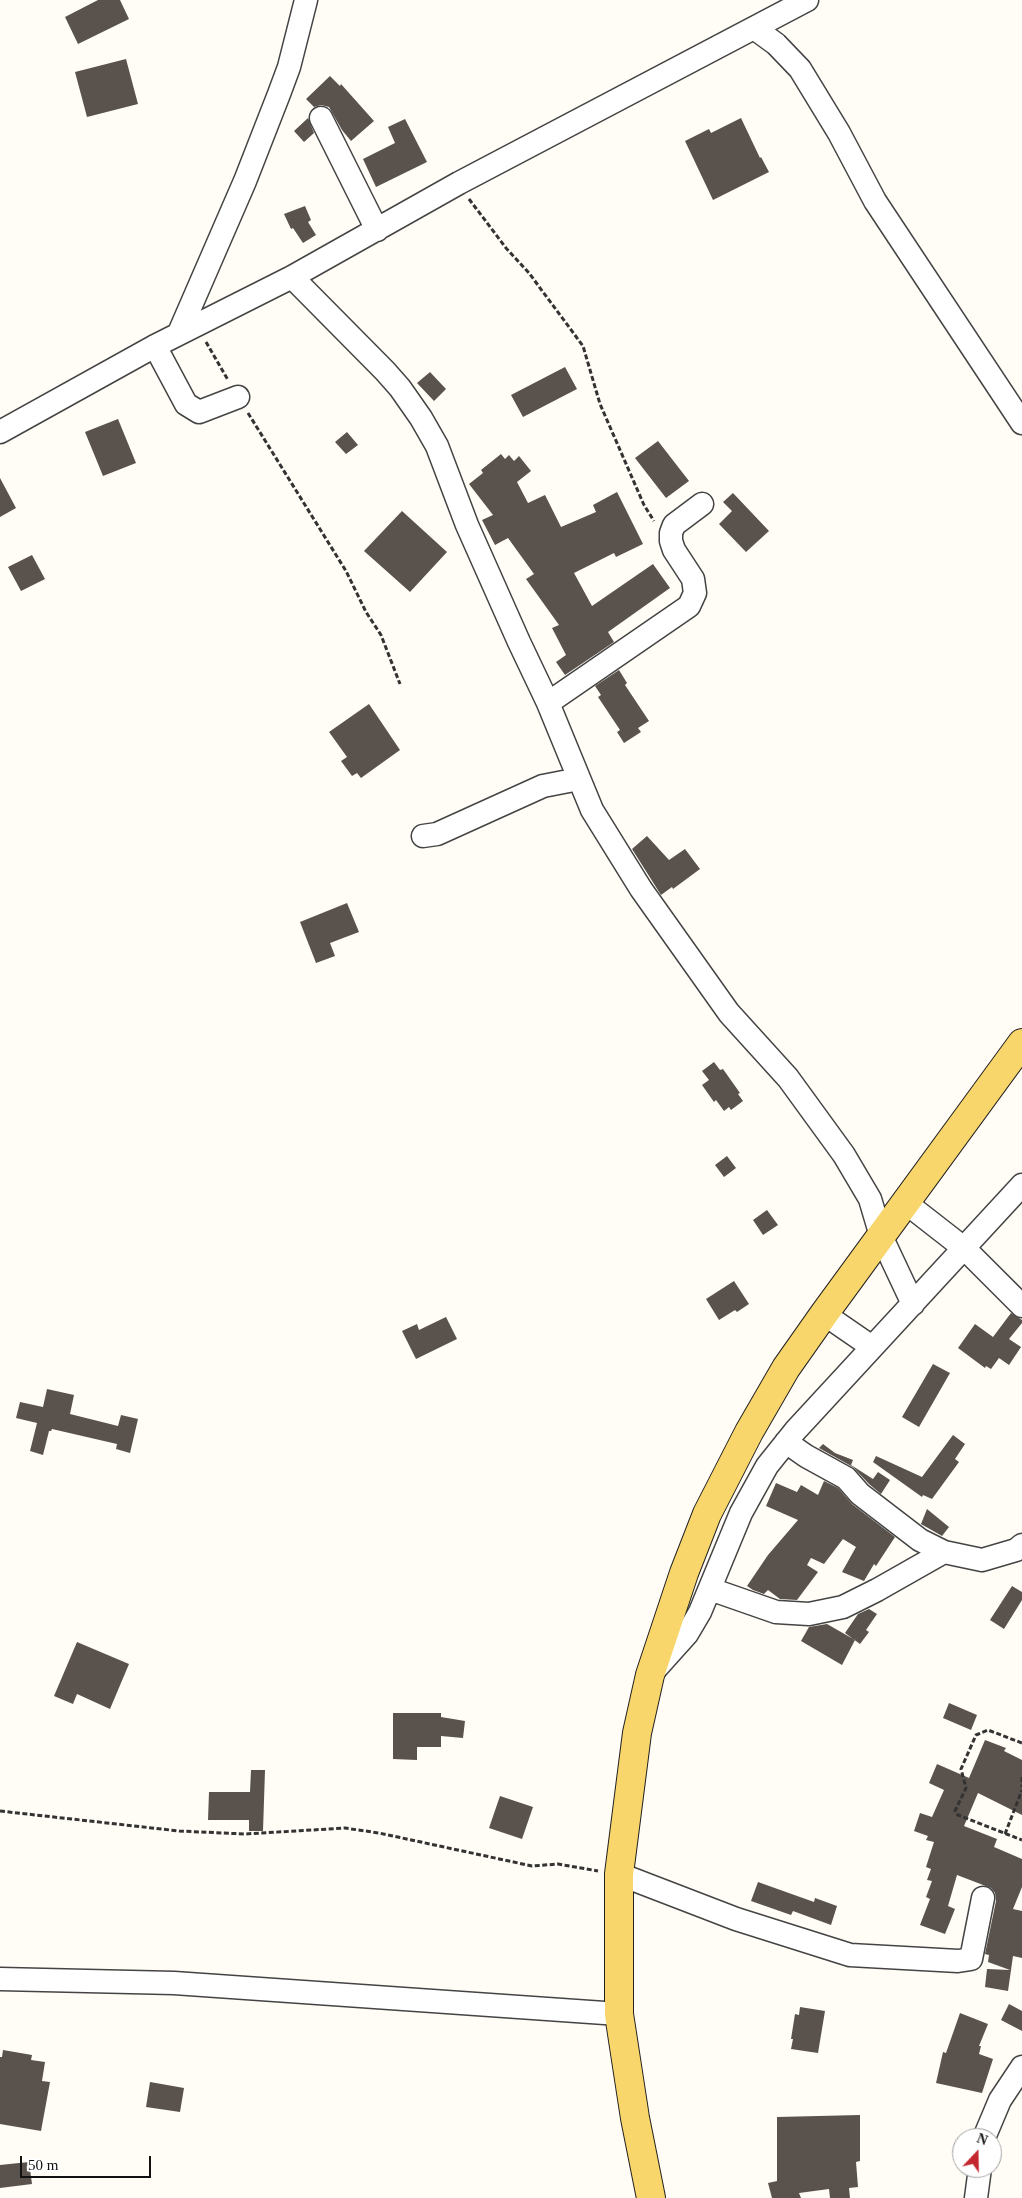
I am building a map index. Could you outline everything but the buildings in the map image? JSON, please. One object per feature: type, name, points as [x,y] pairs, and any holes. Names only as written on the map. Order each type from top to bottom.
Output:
[{"type":"main road","points":[[650,2198],[634,2118],[619,2014],[619,1874],[637,1733],[650,1675],[684,1573],[723,1480],[748,1432],[786,1368],[824,1314],[1022,1043]]},
{"type":"street","points":[[188,329],[289,67],[306,0]]},
{"type":"street","points":[[0,432],[155,346],[292,277],[459,184],[807,0]]},
{"type":"street","points":[[754,28],[776,44],[800,69],[839,133],[875,201],[1022,423]]},
{"type":"street","points":[[321,118],[377,230]]},
{"type":"street","points":[[292,277],[385,371],[400,388],[421,418],[437,446],[471,534],[548,703],[592,810],[641,889],[718,998],[738,1024],[798,1090],[844,1155],[870,1199],[881,1236],[913,1304]]},
{"type":"street","points":[[155,346],[186,404],[199,412],[238,397]]},
{"type":"street","points":[[548,703],[689,606],[695,593],[693,579],[674,550],[670,541],[671,532],[674,525],[702,504]]},
{"type":"street","points":[[423,836],[437,834],[543,786],[579,779]]},
{"type":"street","points":[[650,1675],[687,1634],[710,1589],[741,1513],[767,1466],[786,1442],[872,1347],[965,1249],[1022,1185]]},
{"type":"street","points":[[906,1203],[965,1249],[1022,1306]]},
{"type":"street","points":[[824,1314],[872,1347]]},
{"type":"street","points":[[786,1442],[806,1456],[846,1478],[860,1494],[920,1540],[944,1552],[982,1560],[1016,1550],[1022,1544]]},
{"type":"street","points":[[710,1589],[776,1612],[808,1614],[843,1607],[944,1552]]},
{"type":"street","points":[[619,1874],[736,1920],[850,1955],[972,1959],[983,1898]]},
{"type":"street","points":[[0,1979],[174,1983],[619,2014]]},
{"type":"street","points":[[988,2128],[1000,2100],[1022,2067]]},
{"type":"street","points":[[976,2198],[979,2178]]},
{"type":"path","points":[[459,184],[479,213],[529,273],[583,346],[600,404],[644,505],[657,527],[671,532]]},
{"type":"path","points":[[188,329],[238,397],[346,571],[366,612],[381,636],[400,684]]},
{"type":"path","points":[[1022,1743],[988,1730],[976,1735],[961,1768],[966,1788],[955,1811],[958,1815],[1022,1840]]},
{"type":"path","points":[[1005,1834],[1022,1789],[1022,1777]]},
{"type":"path","points":[[0,1811],[179,1831],[245,1834],[344,1828],[379,1833],[532,1866],[558,1864],[619,1874]]}]
